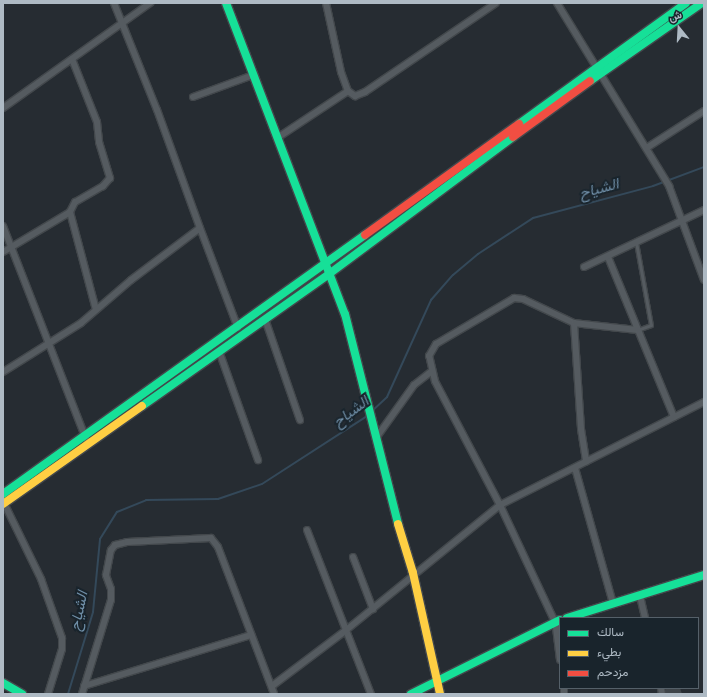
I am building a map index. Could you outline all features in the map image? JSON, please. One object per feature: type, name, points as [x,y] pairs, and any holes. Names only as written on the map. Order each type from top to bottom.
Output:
[{"type":"main road","points":[[226,3],[324,263],[345,314],[396,520],[413,573],[440,694]]},
{"type":"main road","points":[[4,504],[329,274],[686,3]]},
{"type":"main road","points":[[3,494],[238,328],[324,263],[598,71],[702,3]]},
{"type":"main road","points":[[571,617],[704,575]]},
{"type":"main road","points":[[412,694],[436,680],[558,621]]},
{"type":"main road","points":[[3,683],[22,694]]},
{"type":"street","points":[[114,3],[157,110],[238,328]]},
{"type":"street","points":[[3,108],[150,3]]},
{"type":"street","points":[[326,3],[340,69],[348,91],[355,96],[365,92],[496,3]]},
{"type":"street","points":[[557,3],[598,71],[648,147],[669,186],[704,280]]},
{"type":"street","points":[[3,252],[70,212],[75,202],[108,183],[110,178],[99,142],[97,122],[72,59]]},
{"type":"street","points":[[193,97],[253,75]]},
{"type":"street","points":[[277,138],[348,91]]},
{"type":"street","points":[[648,147],[704,111]]},
{"type":"street","points":[[584,268],[704,210]]},
{"type":"street","points":[[70,212],[96,310]]},
{"type":"street","points":[[3,226],[89,444]]},
{"type":"street","points":[[3,372],[96,310],[151,264],[200,228]]},
{"type":"street","points":[[608,257],[674,417]]},
{"type":"street","points":[[559,640],[558,621],[432,371],[429,356],[436,344],[510,299],[523,299],[574,323],[637,330]]},
{"type":"street","points":[[265,319],[300,420]]},
{"type":"street","points":[[574,323],[580,421],[586,462]]},
{"type":"street","points":[[219,351],[258,460]]},
{"type":"street","points":[[376,438],[414,385],[432,371]]},
{"type":"street","points":[[272,686],[345,631],[413,573],[500,505],[704,402]]},
{"type":"street","points":[[575,468],[613,603]]},
{"type":"street","points":[[4,504],[41,579],[62,638],[62,648],[48,694]]},
{"type":"street","points":[[307,530],[345,631],[371,694]]},
{"type":"street","points":[[82,694],[111,600],[111,589],[106,574],[108,558],[111,550],[120,543],[214,540],[274,694]]},
{"type":"street","points":[[353,557],[372,609]]},
{"type":"street","points":[[640,596],[645,617]]},
{"type":"street","points":[[84,686],[251,635]]},
{"type":"lane","points":[[636,242],[651,325],[637,330]]},
{"type":"building","points":[[666,689],[680,689],[682,694],[666,694]]},
{"type":"waterway","name":"الشياح","points":[[371,412],[387,397],[431,300],[453,275],[478,254],[533,218],[653,186],[704,167]]},
{"type":"waterway","name":"الشياح","points":[[68,694],[93,612],[100,539],[117,512],[146,500],[218,499],[262,484],[367,416]]},
{"type":"traffic: fast","points":[[226,3],[345,314],[398,524]]},
{"type":"traffic: fast","points":[[519,124],[686,3]]},
{"type":"traffic: fast","points":[[590,81],[702,3]]},
{"type":"traffic: fast","points":[[142,406],[329,274],[513,137]]},
{"type":"traffic: fast","points":[[3,494],[365,235]]},
{"type":"traffic: fast","points":[[570,617],[704,575]]},
{"type":"traffic: fast","points":[[411,694],[559,620]]},
{"type":"traffic: fast","points":[[3,683],[22,694]]},
{"type":"traffic: slow","points":[[3,504],[142,406]]},
{"type":"traffic: slow","points":[[398,524],[413,573],[440,694]]},
{"type":"traffic: jam","points":[[513,137],[590,81]]},
{"type":"traffic: jam","points":[[365,235],[519,124]]}]
